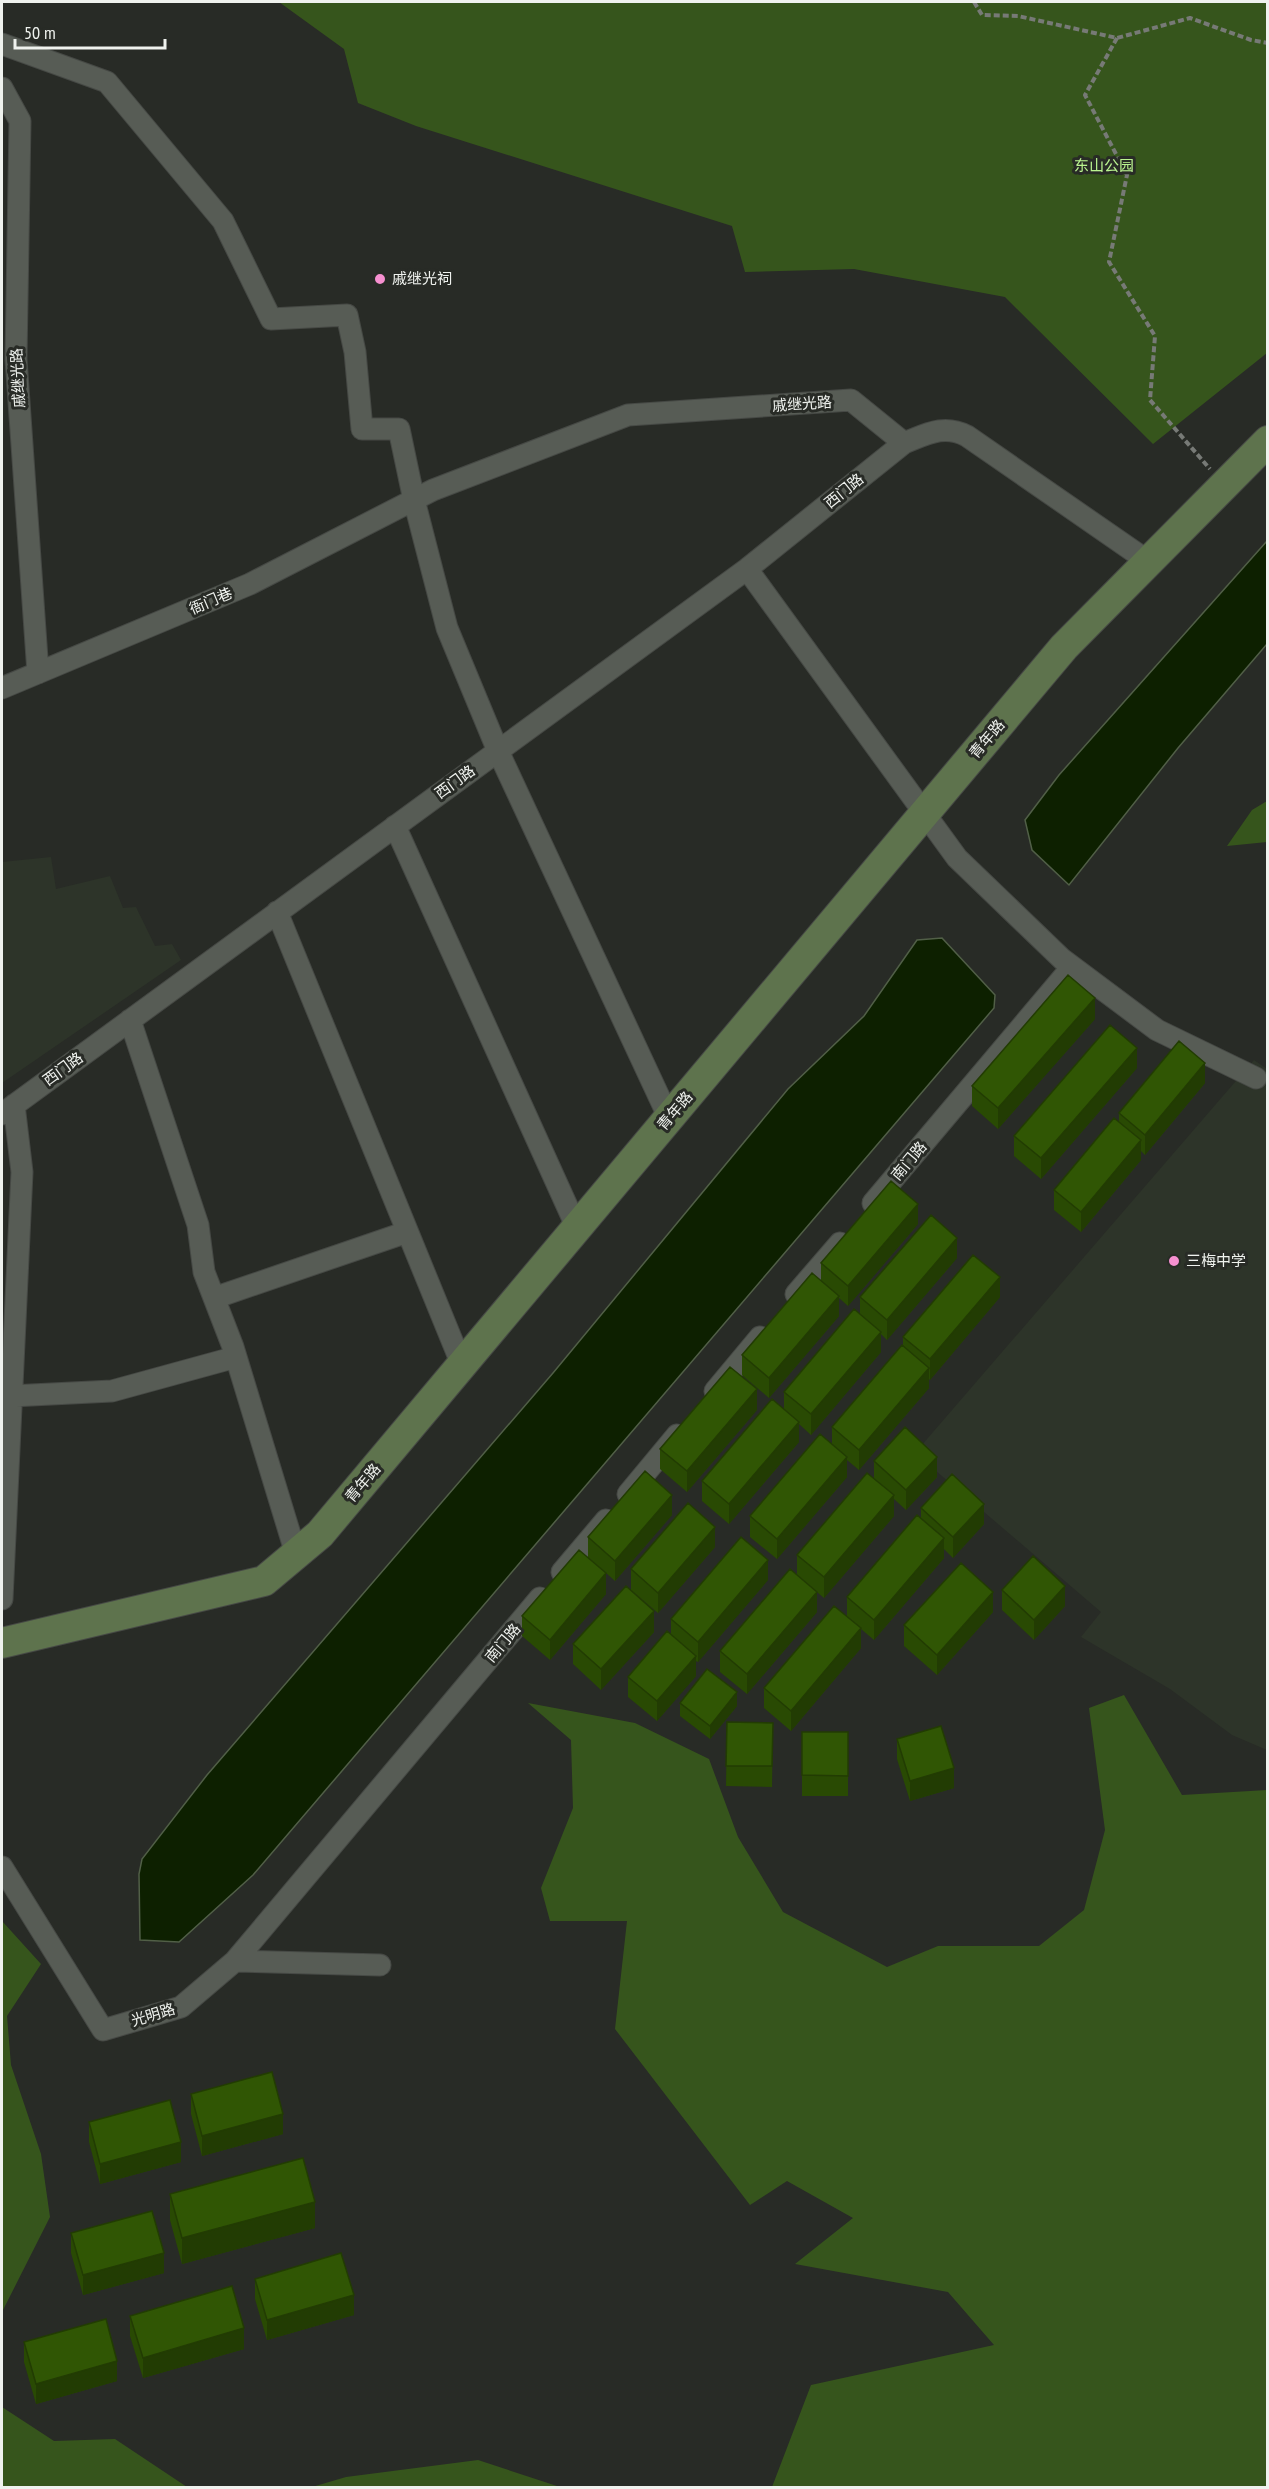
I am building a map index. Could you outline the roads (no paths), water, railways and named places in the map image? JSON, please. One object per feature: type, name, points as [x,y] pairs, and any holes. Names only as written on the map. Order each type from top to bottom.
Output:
[{"type":"main road","name":"青年路","points":[[2,1643],[264,1581],[320,1534],[1064,647],[1268,441]]},
{"type":"street","points":[[2,44],[107,82],[223,221],[271,319],[347,315],[355,352],[362,429],[399,429],[414,500],[447,628],[498,751],[669,1118]]},
{"type":"street","name":"戚继光路","points":[[2,88],[20,121],[9,361],[38,673]]},
{"type":"street","name":"戚继光路","points":[[414,500],[433,490],[628,415],[851,400],[904,443]]},
{"type":"street","points":[[904,443],[941,429],[956,430],[1149,562]]},
{"type":"street","name":"西门路","points":[[8,1109],[747,569],[904,443]]},
{"type":"street","name":"衙门巷","points":[[2,688],[250,584],[414,500]]},
{"type":"street","points":[[747,569],[957,858],[1067,963],[1157,1030],[1256,1078]]},
{"type":"street","points":[[395,826],[577,1228]]},
{"type":"street","points":[[277,912],[462,1365]]},
{"type":"street","name":"南门路","points":[[704,1404],[853,1226],[1067,963]]},
{"type":"street","points":[[130,1020],[198,1225],[204,1272],[236,1358],[296,1554]]},
{"type":"street","points":[[2,1599],[22,1173],[8,1109]]},
{"type":"street","points":[[214,1298],[407,1232]]},
{"type":"street","points":[[11,1396],[112,1391],[236,1358]]},
{"type":"street","name":"南门路","points":[[235,1960],[688,1423]]},
{"type":"street","name":"光明路","points":[[2,1867],[103,2030],[181,2007],[235,1960]]},
{"type":"street","points":[[235,1960],[380,1965]]},
{"type":"place","name":"戚继光祠","points":[[380,279]]},
{"type":"place","name":"三梅中学","points":[[1174,1261]]},
{"type":"park label","name":"东山公园","points":[[1104,166]]}]
